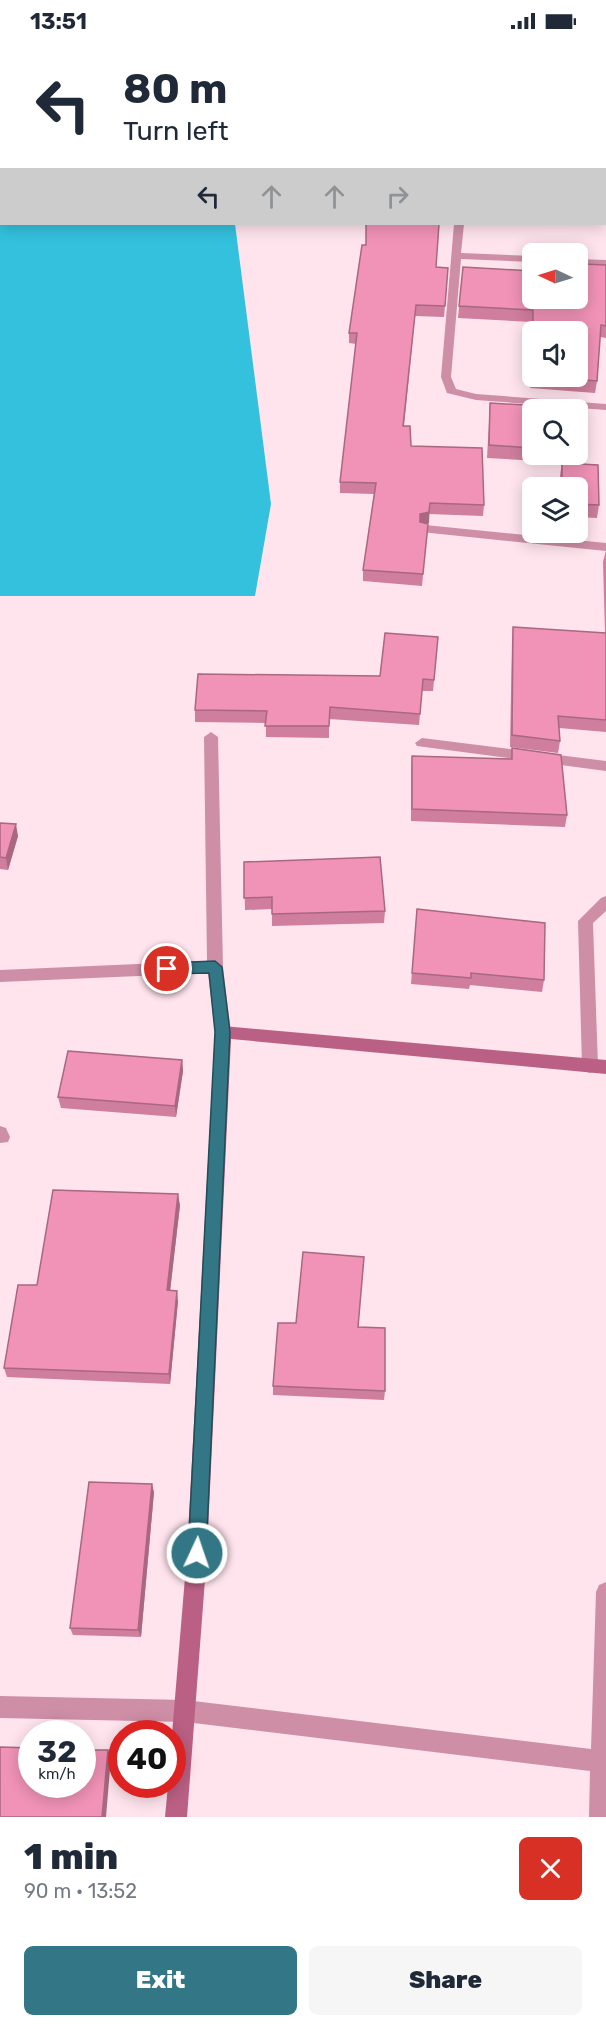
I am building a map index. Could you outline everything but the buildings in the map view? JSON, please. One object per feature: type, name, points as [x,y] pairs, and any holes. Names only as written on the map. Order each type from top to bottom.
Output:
[{"type":"street","points":[[459,225],[446,377],[451,391],[476,398],[606,407]]},
{"type":"street","points":[[457,256],[522,259]]},
{"type":"street","points":[[588,262],[606,263]]},
{"type":"street","points":[[425,529],[606,547]]},
{"type":"street","points":[[176,1817],[197,1553],[223,1032],[215,967],[211,737]]},
{"type":"street","points":[[422,743],[606,766]]},
{"type":"street","points":[[577,764],[606,777]]},
{"type":"street","points":[[223,1032],[598,1067],[585,921],[606,902]]},
{"type":"street","points":[[0,976],[215,967]]},
{"type":"street","points":[[600,1817],[606,1592]]},
{"type":"street","points":[[0,1707],[185,1712],[601,1761]]},
{"type":"water","points":[[0,225],[235,225],[271,504],[255,596],[0,596]]},
{"type":"route","points":[[167,969],[215,967],[223,1032],[197,1553]]}]
